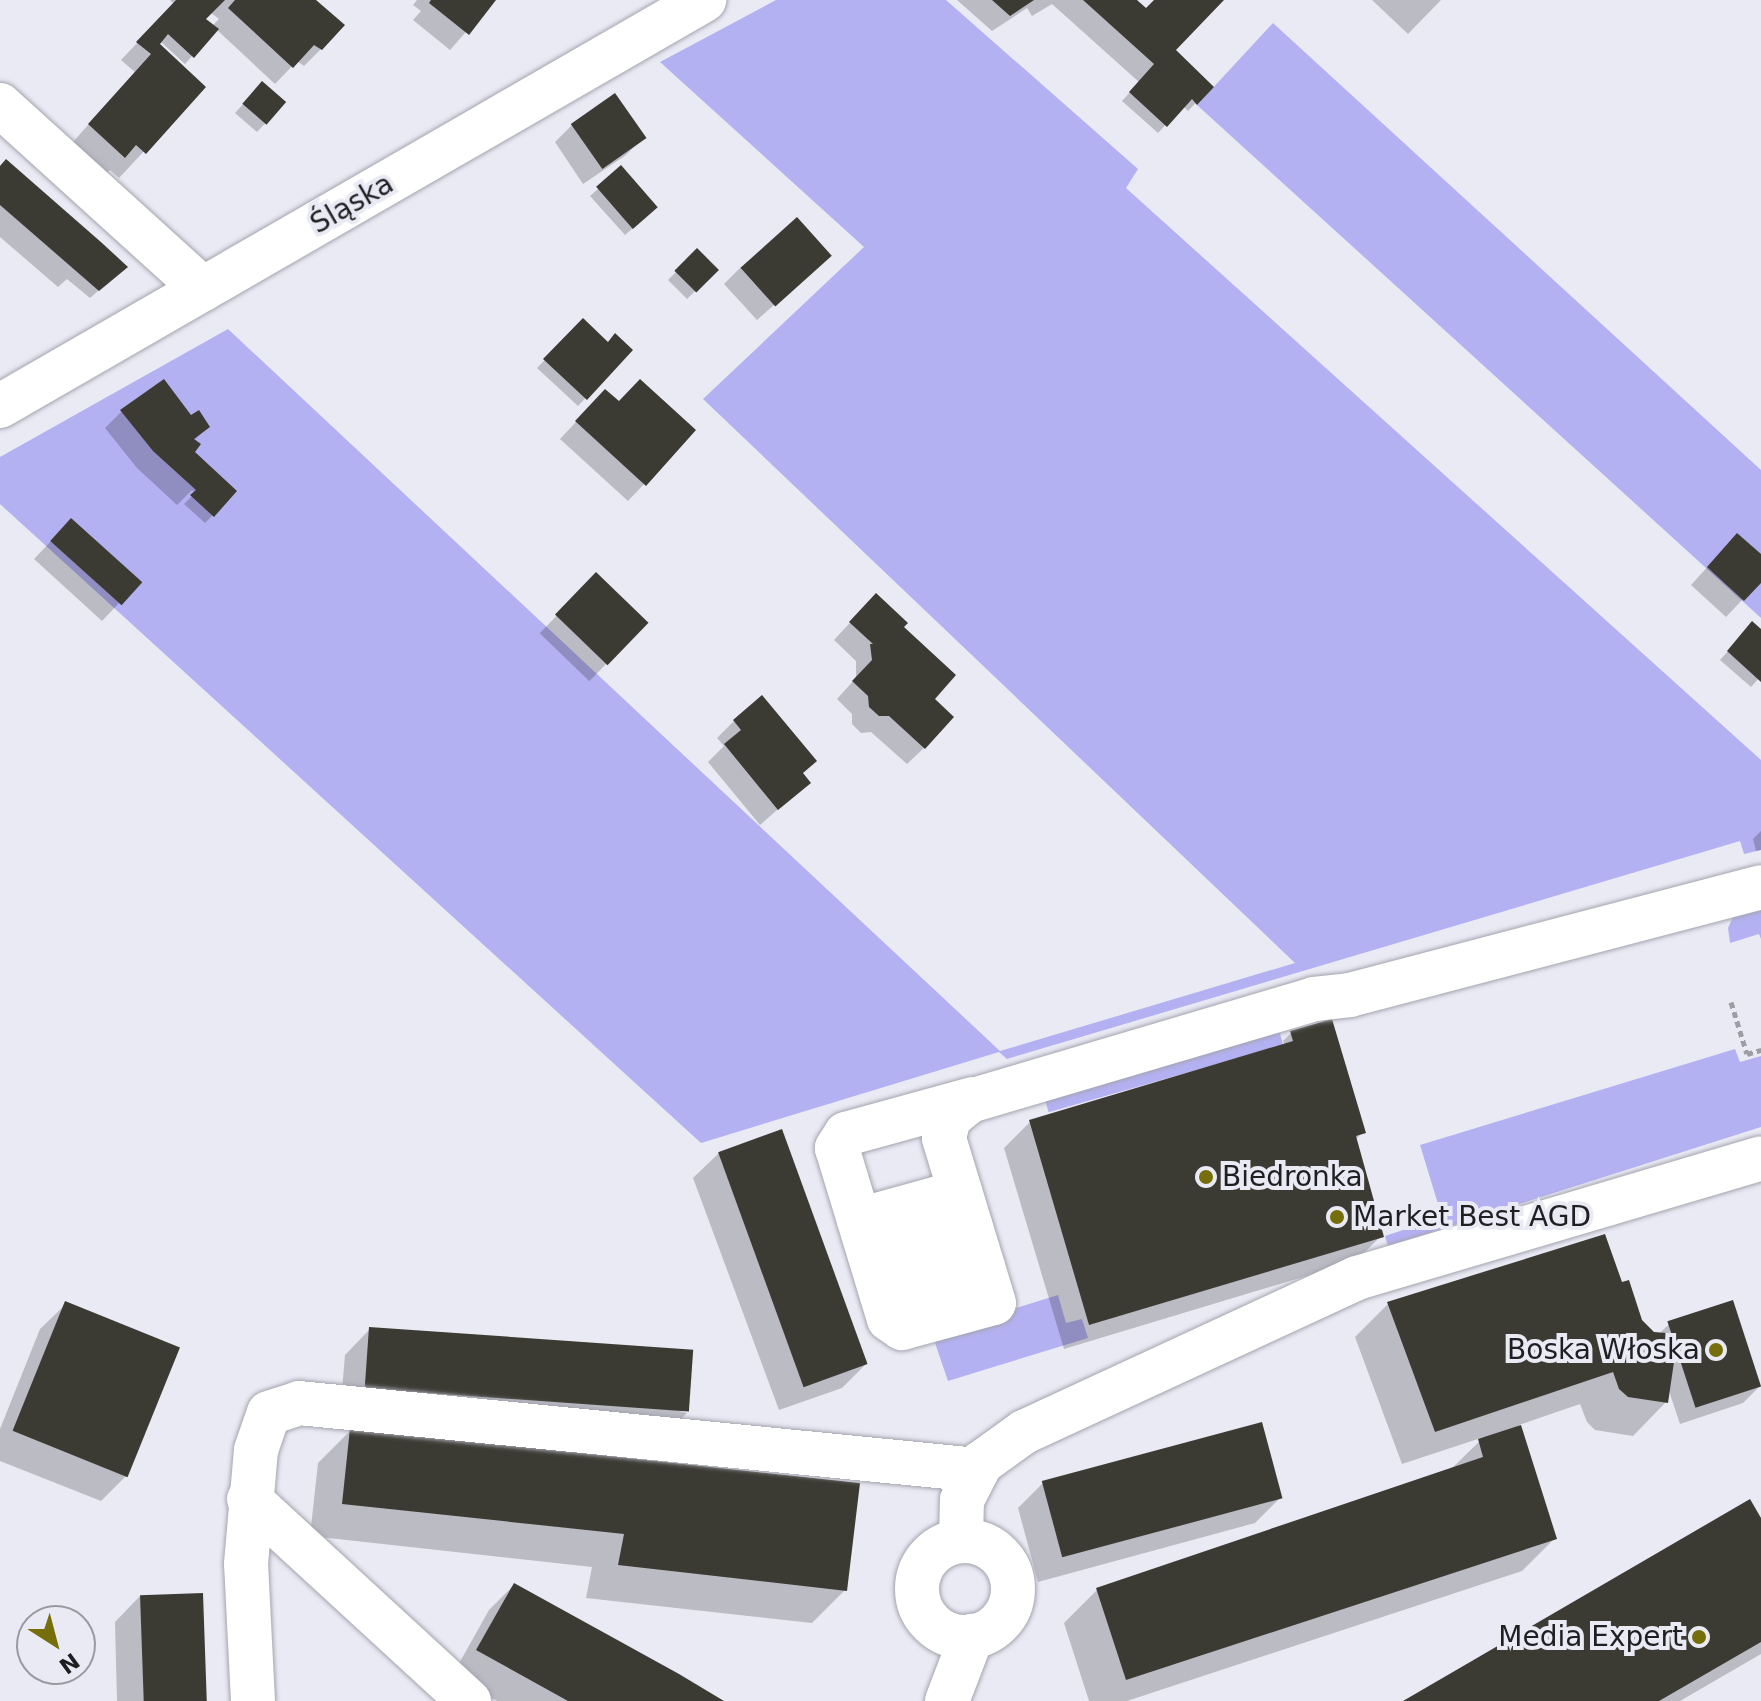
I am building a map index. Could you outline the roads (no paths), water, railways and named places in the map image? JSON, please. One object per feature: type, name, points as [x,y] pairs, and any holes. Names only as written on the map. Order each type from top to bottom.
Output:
[{"type":"street","name":"Śląska","points":[[0,406],[704,0]]},
{"type":"street","points":[[0,105],[203,289]]},
{"type":"street","points":[[973,1099],[949,1118],[944,1131],[994,1303],[902,1328],[889,1319],[837,1148],[846,1134],[1314,999],[1350,995],[1761,887]]},
{"type":"street","points":[[961,1540],[962,1500],[981,1463],[1024,1432],[1357,1278],[1761,1158]]},
{"type":"street","points":[[870,1257],[966,1209]]},
{"type":"street","points":[[253,1701],[246,1564],[249,1499],[256,1450],[269,1413],[299,1403],[977,1470]]},
{"type":"street","points":[[249,1499],[469,1701]]},
{"type":"street","points":[[961,1540],[986,1544],[999,1554],[1014,1582],[1007,1613],[996,1626],[972,1636],[951,1635],[937,1629],[925,1617],[917,1595],[919,1571],[927,1558],[939,1547],[961,1540]]},
{"type":"street","points":[[947,1701],[972,1636]]},
{"type":"place","name":"Biedronka","points":[[1206,1177]]},
{"type":"place","name":"Market Best AGD","points":[[1337,1217]]},
{"type":"place","name":"Boska Włoska","points":[[1716,1350]]},
{"type":"place","name":"Media Expert","points":[[1699,1637]]}]
